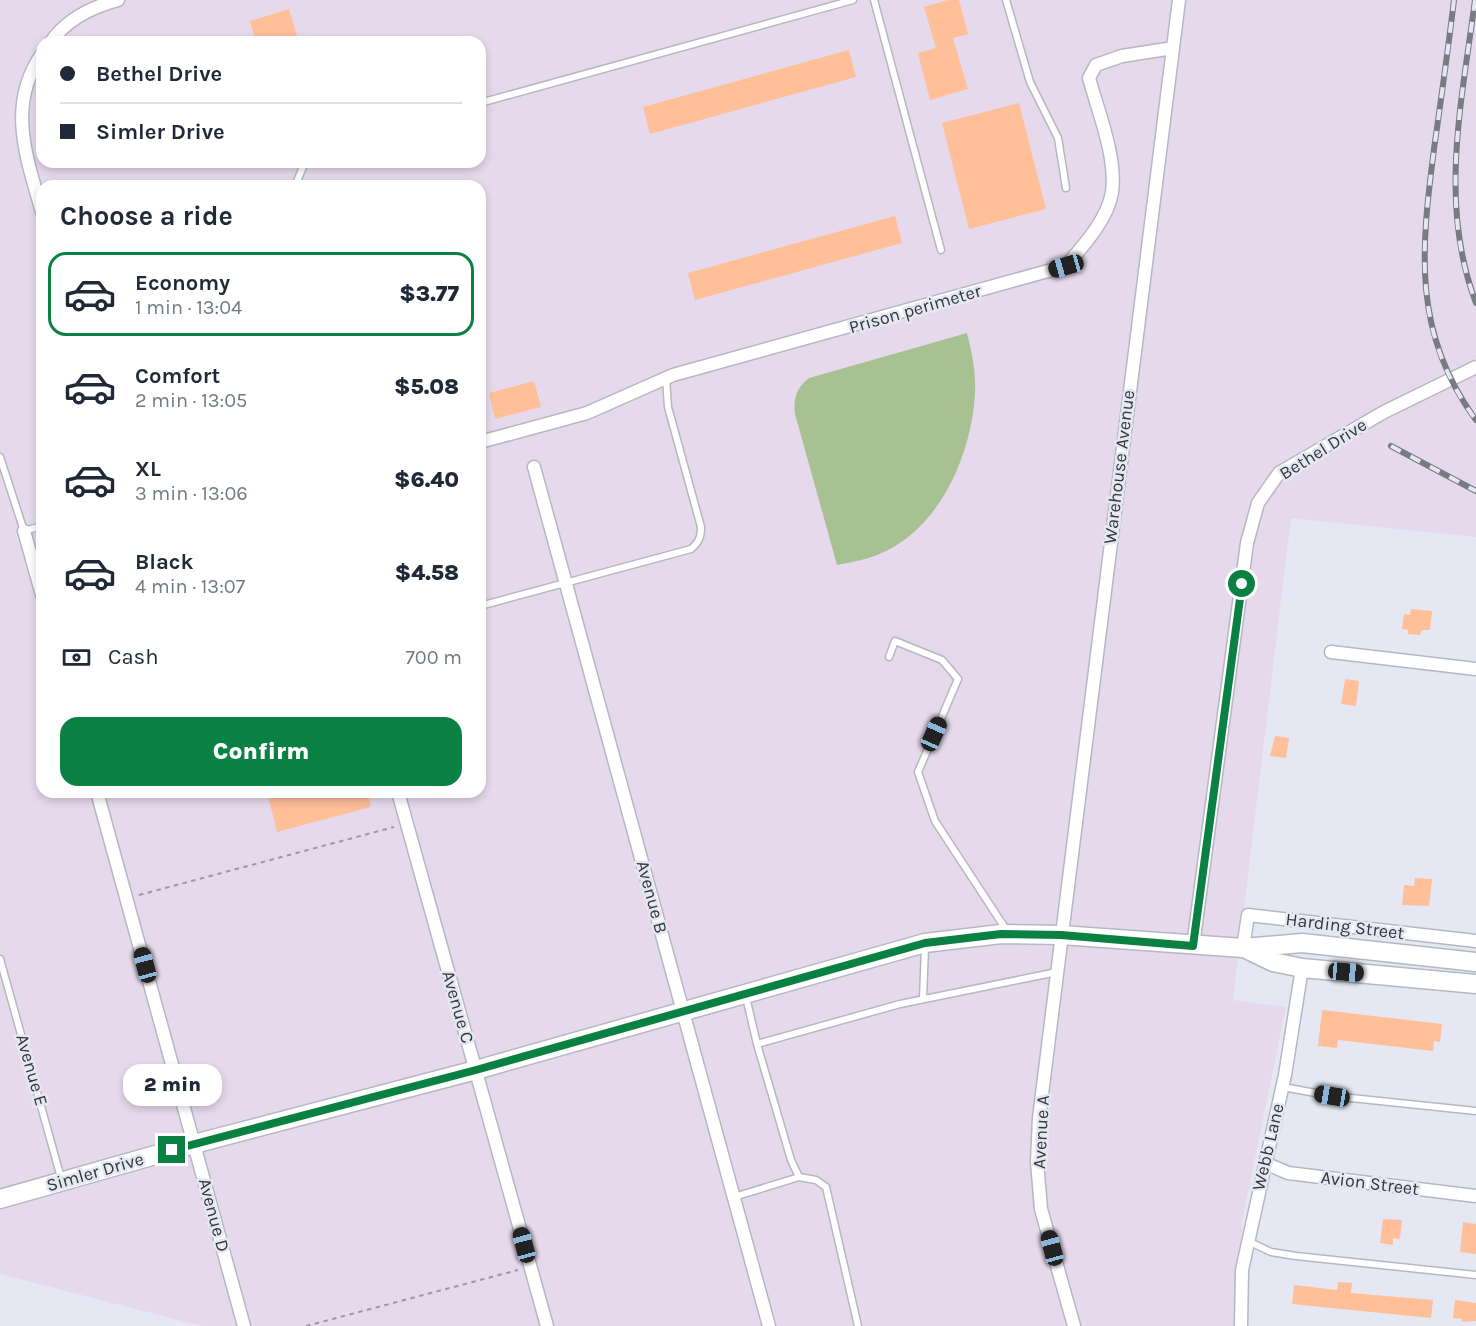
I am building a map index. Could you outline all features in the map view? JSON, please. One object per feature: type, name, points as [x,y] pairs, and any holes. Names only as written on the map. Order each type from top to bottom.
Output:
[{"type":"street","points":[[57,36],[71,21],[83,13],[118,0]]},
{"type":"street","name":"Warehouse Avenue","points":[[1061,935],[1179,0]]},
{"type":"street","name":"Prison perimeter","points":[[486,440],[587,413],[666,378],[1066,266],[1101,219],[1112,193],[1112,169],[1089,78],[1096,64],[1122,56],[1173,48]]},
{"type":"street","points":[[36,68],[21,116],[22,141],[36,191]]},
{"type":"street","name":"Bethel Drive","points":[[1193,946],[1247,543],[1258,503],[1279,473],[1315,450],[1384,412],[1476,367]]},
{"type":"street","name":"Avenue B","points":[[534,467],[769,1326]]},
{"type":"street","points":[[24,531],[36,574]]},
{"type":"street","points":[[1331,652],[1476,669]]},
{"type":"street","name":"Avenue D","points":[[99,798],[244,1326]]},
{"type":"street","name":"Avenue C","points":[[400,798],[547,1326]]},
{"type":"street","name":"Harding Street","points":[[1243,948],[1248,915],[1476,941]]},
{"type":"street","name":"Simler Drive","points":[[0,1199],[194,1144],[476,1070],[925,943],[1009,934],[1061,935],[1243,948],[1302,943],[1476,962]]},
{"type":"street","name":"Avenue A","points":[[1061,935],[1037,1162],[1041,1209],[1074,1326]]},
{"type":"street","points":[[1243,948],[1273,962],[1302,968],[1476,984]]},
{"type":"street","name":"Webb Lane","points":[[1241,1326],[1242,1270],[1282,1087],[1302,968]]},
{"type":"street","name":"Avion Street","points":[[1265,1163],[1288,1173],[1476,1196]]},
{"type":"lane","points":[[486,101],[853,0]]},
{"type":"lane","points":[[874,0],[941,250]]},
{"type":"lane","points":[[1006,0],[1030,82],[1058,138],[1066,188]]},
{"type":"lane","points":[[486,604],[691,549],[701,536],[701,527],[668,407],[666,378]]},
{"type":"lane","points":[[0,457],[24,531],[36,528]]},
{"type":"lane","points":[[889,657],[895,641],[942,660],[958,679],[918,772],[935,821],[1009,934]]},
{"type":"lane","points":[[923,999],[925,943]]},
{"type":"lane","name":"Avenue E","points":[[0,959],[62,1182]]},
{"type":"lane","points":[[757,1044],[923,999],[1057,972]]},
{"type":"lane","points":[[746,993],[757,1044],[791,1160],[799,1177]]},
{"type":"lane","points":[[1282,1087],[1332,1096],[1476,1111]]},
{"type":"lane","points":[[734,1197],[799,1177],[816,1180],[826,1187],[858,1326]]},
{"type":"lane","points":[[1248,1240],[1271,1252],[1296,1256],[1476,1275]]},
{"type":"path","points":[[127,898],[407,824]]},
{"type":"path","points":[[306,1326],[530,1267]]},
{"type":"shaded area","points":[[0,0],[1476,0],[1476,537],[1291,518],[1233,1000],[1286,1007],[1242,1222],[1237,1326],[201,1326],[0,1274]]},
{"type":"green space","points":[[967,333],[975,378],[973,416],[968,439],[950,484],[938,505],[906,539],[874,556],[837,565],[795,414],[795,398],[801,385],[809,378]]},
{"type":"building","points":[[948,0],[959,0],[968,34],[953,38],[968,89],[930,100],[918,53],[936,48],[924,7]]},
{"type":"building","points":[[289,9],[297,36],[254,36],[250,21]]},
{"type":"building","points":[[849,50],[856,77],[650,134],[643,107]]},
{"type":"building","points":[[1019,103],[1046,209],[969,229],[942,123]]},
{"type":"building","points":[[895,216],[902,243],[695,300],[688,273]]},
{"type":"building","points":[[534,381],[541,407],[495,419],[489,393]]},
{"type":"building","points":[[1411,609],[1432,611],[1430,630],[1422,630],[1420,635],[1408,634],[1408,630],[1402,629],[1404,614],[1410,615]]},
{"type":"building","points":[[1345,679],[1359,681],[1356,706],[1341,704]]},
{"type":"building","points":[[1275,736],[1289,738],[1286,758],[1270,756]]},
{"type":"building","points":[[268,798],[369,798],[371,807],[277,832]]},
{"type":"building","points":[[1415,878],[1432,879],[1429,906],[1402,905],[1404,885],[1414,886]]},
{"type":"building","points":[[1322,1010],[1442,1024],[1440,1042],[1434,1041],[1433,1051],[1338,1040],[1337,1048],[1318,1046]]},
{"type":"building","points":[[1383,1219],[1402,1220],[1400,1239],[1393,1238],[1393,1245],[1380,1243]]},
{"type":"building","points":[[1463,1222],[1476,1224],[1476,1254],[1460,1252]]},
{"type":"building","points":[[1338,1282],[1352,1283],[1351,1293],[1433,1300],[1431,1318],[1292,1304],[1294,1285],[1337,1290]]},
{"type":"building","points":[[1455,1300],[1476,1303],[1476,1321],[1462,1322],[1462,1319],[1453,1318]]},
{"type":"railway","points":[[1454,0],[1429,186],[1425,256],[1426,290],[1431,323],[1441,355],[1455,388],[1476,420]]},
{"type":"railway","points":[[1475,0],[1456,152],[1456,190],[1458,228],[1465,266],[1476,303]]},
{"type":"railway","points":[[1391,446],[1476,491]]},
{"type":"route","points":[[172,1150],[476,1070],[925,943],[1001,934],[1061,935],[1193,946],[1242,584]]}]
